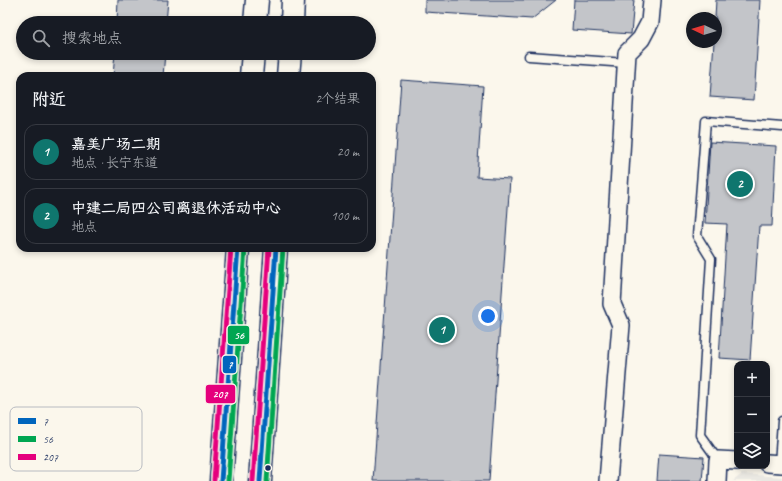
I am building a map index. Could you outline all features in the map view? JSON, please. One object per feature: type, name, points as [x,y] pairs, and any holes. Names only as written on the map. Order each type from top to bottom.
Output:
[{"type":"main road","points":[[256,16],[257,0]]},
{"type":"main road","points":[[292,16],[293,0]]},
{"type":"main road","points":[[251,72],[252,60]]},
{"type":"main road","points":[[288,72],[289,60]]},
{"type":"main road","points":[[221,481],[238,252]]},
{"type":"main road","points":[[260,481],[276,252]]},
{"type":"street","points":[[608,481],[621,325],[612,304],[626,63],[627,53],[641,39],[650,22],[652,0]]},
{"type":"street","points":[[717,481],[718,460],[734,462]]},
{"type":"lane","points":[[529,56],[626,63]]},
{"type":"lane","points":[[718,460],[700,435],[711,259],[697,236],[706,121],[782,127]]},
{"type":"lane","points":[[776,464],[782,421]]},
{"type":"shaded area","points":[[742,474],[782,477],[782,481],[733,481]]},
{"type":"building","points":[[118,0],[168,0],[167,16],[117,16]]},
{"type":"building","points":[[425,0],[556,0],[532,19],[425,12]]},
{"type":"building","points":[[574,0],[634,0],[631,34],[572,30]]},
{"type":"building","points":[[716,0],[760,0],[754,100],[710,97],[714,48],[722,48],[722,12],[715,12]]},
{"type":"building","points":[[114,60],[164,60],[163,72],[113,72]]},
{"type":"building","points":[[401,80],[483,86],[477,177],[510,179],[489,481],[373,481]]},
{"type":"building","points":[[710,142],[776,146],[772,226],[759,226],[750,360],[719,358],[727,224],[705,223]]},
{"type":"building","points":[[659,454],[704,457],[702,481],[657,481]]},
{"type":"transit line","name":"207","points":[[214,480],[231,252]]},
{"type":"transit line","name":"7","points":[[221,481],[238,252]]},
{"type":"transit line","name":"56","points":[[228,481],[245,252]]},
{"type":"transit line","name":"207","points":[[253,481],[269,252]]},
{"type":"transit line","name":"7","points":[[260,481],[276,252]]},
{"type":"transit line","name":"56","points":[[267,481],[283,252]]},
{"type":"place","name":"中建二局四公司离退休活动中心","points":[[740,184]]},
{"type":"place","name":"嘉美广场二期","points":[[442,330]]}]
